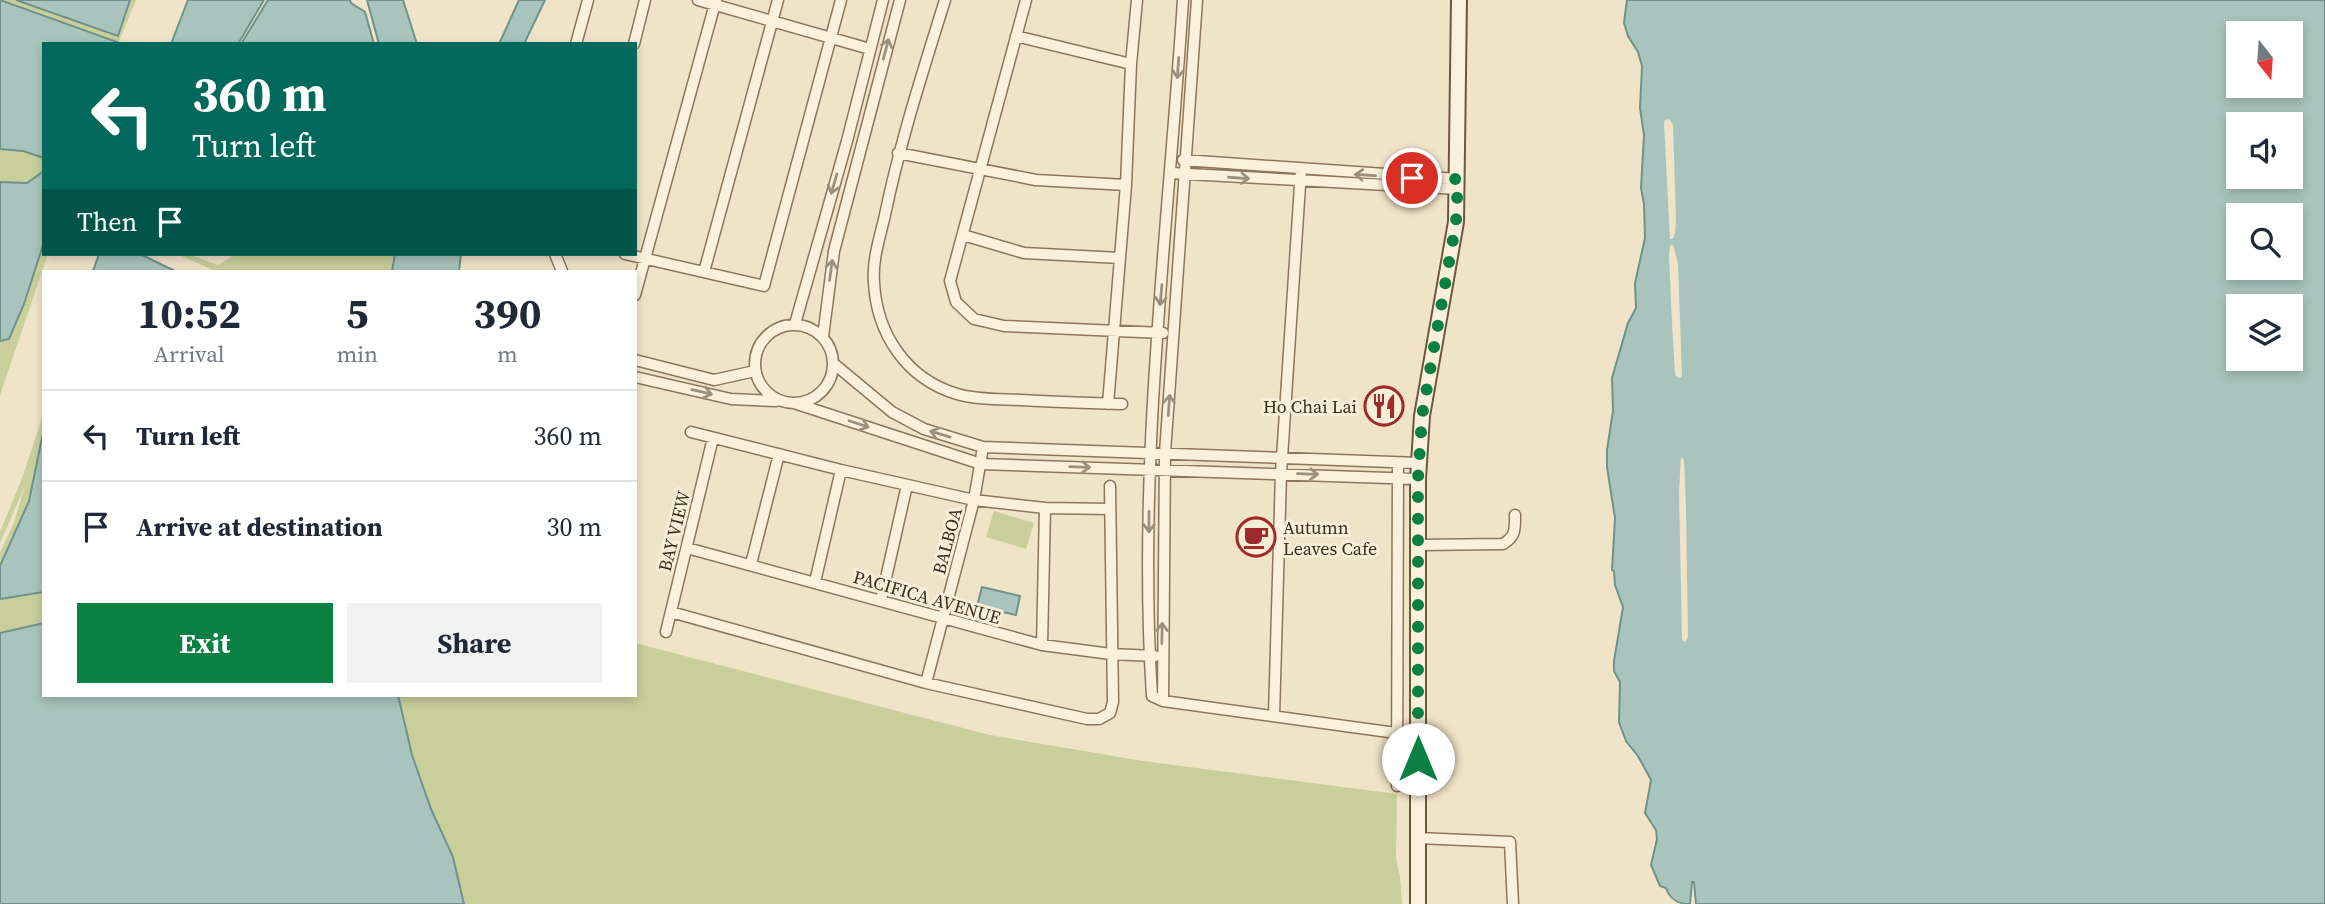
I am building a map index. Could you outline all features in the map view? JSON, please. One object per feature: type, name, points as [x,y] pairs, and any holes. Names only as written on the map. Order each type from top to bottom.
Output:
[{"type":"main road","points":[[1418,904],[1418,479],[1422,416],[1456,222],[1459,0]]},
{"type":"street","points":[[577,42],[588,0]]},
{"type":"street","points":[[634,42],[645,0]]},
{"type":"street","points":[[698,0],[716,2],[870,49]]},
{"type":"street","points":[[704,272],[778,0]]},
{"type":"street","points":[[635,256],[764,286],[841,0]]},
{"type":"street","points":[[794,324],[847,141],[883,0]]},
{"type":"street","points":[[823,337],[834,251],[900,0]]},
{"type":"street","points":[[945,0],[898,153],[875,260],[873,282],[884,330],[897,353],[913,371],[958,394],[985,399],[1122,404]]},
{"type":"street","points":[[1026,0],[950,281],[956,302],[974,318],[1004,326],[1174,334]]},
{"type":"street","points":[[1108,404],[1126,185],[1131,64],[1137,0]]},
{"type":"street","points":[[1183,0],[1149,453],[1150,656],[1153,696],[1156,700],[1163,701],[1396,733],[1418,733]]},
{"type":"street","points":[[1163,701],[1165,453],[1197,0]]},
{"type":"street","points":[[637,288],[716,2]]},
{"type":"street","points":[[1016,36],[1131,64]]},
{"type":"street","points":[[847,141],[861,144]]},
{"type":"street","points":[[898,153],[1036,180],[1126,185]]},
{"type":"street","points":[[1172,160],[1458,184]]},
{"type":"street","points":[[1274,716],[1281,473],[1301,170]]},
{"type":"street","points":[[1171,173],[1300,182],[1458,184]]},
{"type":"street","points":[[962,235],[1024,253],[1120,258]]},
{"type":"street","points":[[780,401],[769,394],[760,383],[755,371],[755,359],[764,338],[783,326],[794,324],[815,330],[823,337],[829,345],[834,363],[832,375],[818,395],[807,401],[794,403]]},
{"type":"street","points":[[637,361],[714,380],[755,371]]},
{"type":"street","points":[[834,363],[892,412],[924,429],[983,447],[1419,463]]},
{"type":"street","points":[[637,377],[731,399],[794,403],[981,464],[1418,479]]},
{"type":"street","points":[[691,432],[974,500],[1045,508],[1110,509]]},
{"type":"street","name":"BAY VIEW","points":[[666,632],[713,438]]},
{"type":"street","name":"BALBOA","points":[[926,683],[974,500],[983,447]]},
{"type":"street","points":[[751,564],[779,453]]},
{"type":"street","points":[[1397,786],[1398,463]]},
{"type":"street","points":[[815,582],[841,470]]},
{"type":"street","points":[[881,600],[907,485]]},
{"type":"street","points":[[671,612],[926,683],[1087,719],[1099,719],[1110,713],[1112,708],[1111,486]]},
{"type":"street","points":[[1042,645],[1045,508]]},
{"type":"street","points":[[1417,545],[1503,544],[1515,533],[1515,515]]},
{"type":"street","name":"PACIFICA AVENUE","points":[[687,548],[1042,645],[1111,654],[1162,656]]},
{"type":"street","points":[[1418,838],[1510,842],[1513,904]]},
{"type":"green space","points":[[0,0],[16,0],[117,36],[130,0],[136,0],[119,42]]},
{"type":"green space","points":[[0,149],[23,151],[42,157],[42,172],[27,183],[0,182]]},
{"type":"green space","points":[[42,248],[42,256],[47,256],[0,395],[0,341],[9,339],[24,304]]},
{"type":"green space","points":[[181,256],[193,256],[218,265],[233,256],[395,256],[392,270],[213,270]]},
{"type":"green space","points":[[42,418],[42,438],[29,501],[0,566],[0,552],[13,525],[25,486],[0,543],[0,532]]},
{"type":"green space","points":[[994,511],[1034,523],[1026,549],[986,537]]},
{"type":"green space","points":[[42,592],[42,623],[0,633],[0,599]]},
{"type":"green space","points":[[637,644],[990,735],[1143,761],[1397,794],[1396,859],[1402,904],[464,904],[453,857],[431,809],[412,755],[398,697],[637,697]]},
{"type":"water","points":[[0,0],[117,42],[42,42],[42,157],[23,151],[0,149]]},
{"type":"water","points":[[16,0],[130,0],[118,36]]},
{"type":"water","points":[[188,0],[264,0],[239,42],[172,42]]},
{"type":"water","points":[[268,0],[350,0],[365,12],[373,42],[242,42]]},
{"type":"water","points":[[367,0],[403,0],[416,42],[378,42]]},
{"type":"water","points":[[519,0],[545,0],[525,42],[500,42]]},
{"type":"water","points":[[1627,0],[2325,0],[2325,904],[1696,904],[1692,882],[1690,904],[1675,900],[1666,888],[1660,886],[1651,865],[1657,839],[1656,830],[1645,813],[1651,780],[1626,741],[1619,722],[1620,682],[1614,671],[1623,607],[1612,570],[1615,518],[1607,467],[1613,411],[1612,378],[1628,323],[1636,308],[1635,283],[1645,238],[1641,188],[1644,135],[1640,108],[1642,66],[1638,52],[1624,23]]},
{"type":"water","points":[[42,172],[42,248],[24,304],[9,339],[0,341],[0,182],[27,183]]},
{"type":"water","points":[[98,256],[144,256],[173,270],[93,270]]},
{"type":"water","points":[[395,256],[461,256],[459,270],[392,270]]},
{"type":"water","points":[[42,438],[42,592],[0,599],[0,566],[29,501]]},
{"type":"water","points":[[982,587],[1020,596],[1016,615],[977,606]]},
{"type":"water","points":[[42,623],[42,697],[398,697],[412,755],[431,809],[453,857],[464,904],[0,904],[0,633]]},
{"type":"pier","points":[[1669,119],[1673,125],[1676,219],[1673,239],[1670,239],[1664,123]]},
{"type":"pier","points":[[1673,245],[1678,263],[1682,377],[1679,378],[1675,375],[1672,323],[1669,256],[1670,246]]},
{"type":"pier","points":[[1681,457],[1684,460],[1686,507],[1688,637],[1685,642],[1682,640],[1679,493]]},
{"type":"place","name":"Ho Chai Lai","points":[[1384,406]]},
{"type":"place","name":"Autumn Leaves Cafe","points":[[1256,537]]},
{"type":"route","points":[[1412,178],[1458,179],[1456,222],[1422,416],[1418,479],[1418,759]]}]
